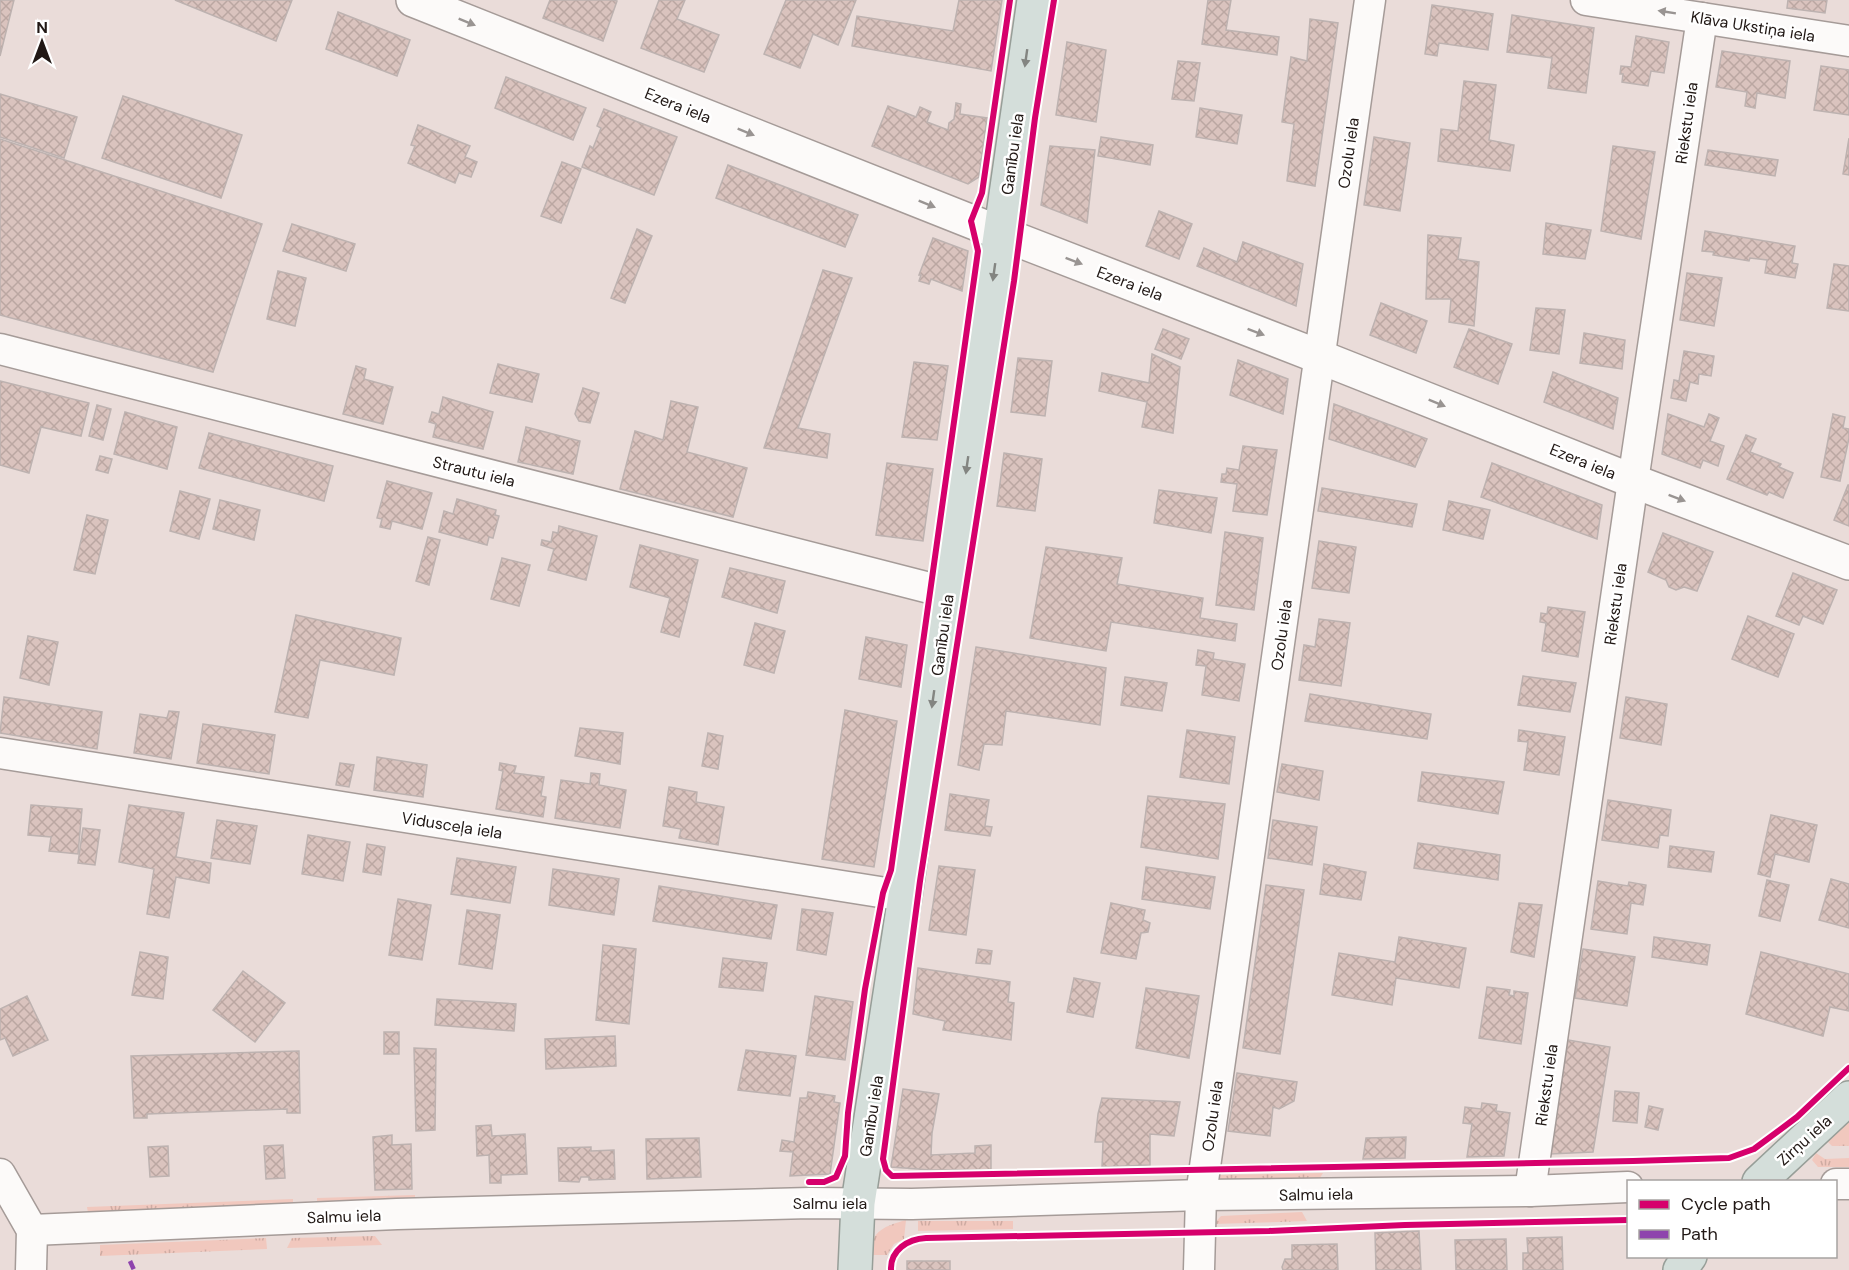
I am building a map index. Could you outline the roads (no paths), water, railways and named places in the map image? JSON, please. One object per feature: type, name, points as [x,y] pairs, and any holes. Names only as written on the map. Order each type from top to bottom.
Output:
[{"type":"highway","name":"Ganību iela","points":[[855,1270],[858,1203],[905,896],[1034,0]]},
{"type":"highway","name":"Zirņu iela","points":[[1761,1180],[1849,1098]]},
{"type":"highway","points":[[1680,1270],[1689,1258]]},
{"type":"street","name":"Ezera iela","points":[[413,0],[1000,233],[1633,481],[1849,563]]},
{"type":"street","name":"Ozolu iela","points":[[1199,1270],[1200,1196],[1370,0]]},
{"type":"street","name":"Klāva Ukstiņa iela","points":[[1586,0],[1849,40]]},
{"type":"street","name":"Riekstu iela","points":[[1530,1191],[1702,18]]},
{"type":"street","name":"Strautu iela","points":[[0,349],[949,593]]},
{"type":"street","name":"Vidusceļa iela","points":[[0,753],[905,896]]},
{"type":"street","points":[[0,1174],[32,1230],[31,1270]]},
{"type":"street","name":"Salmu iela","points":[[32,1230],[373,1215],[1627,1187]]}]
